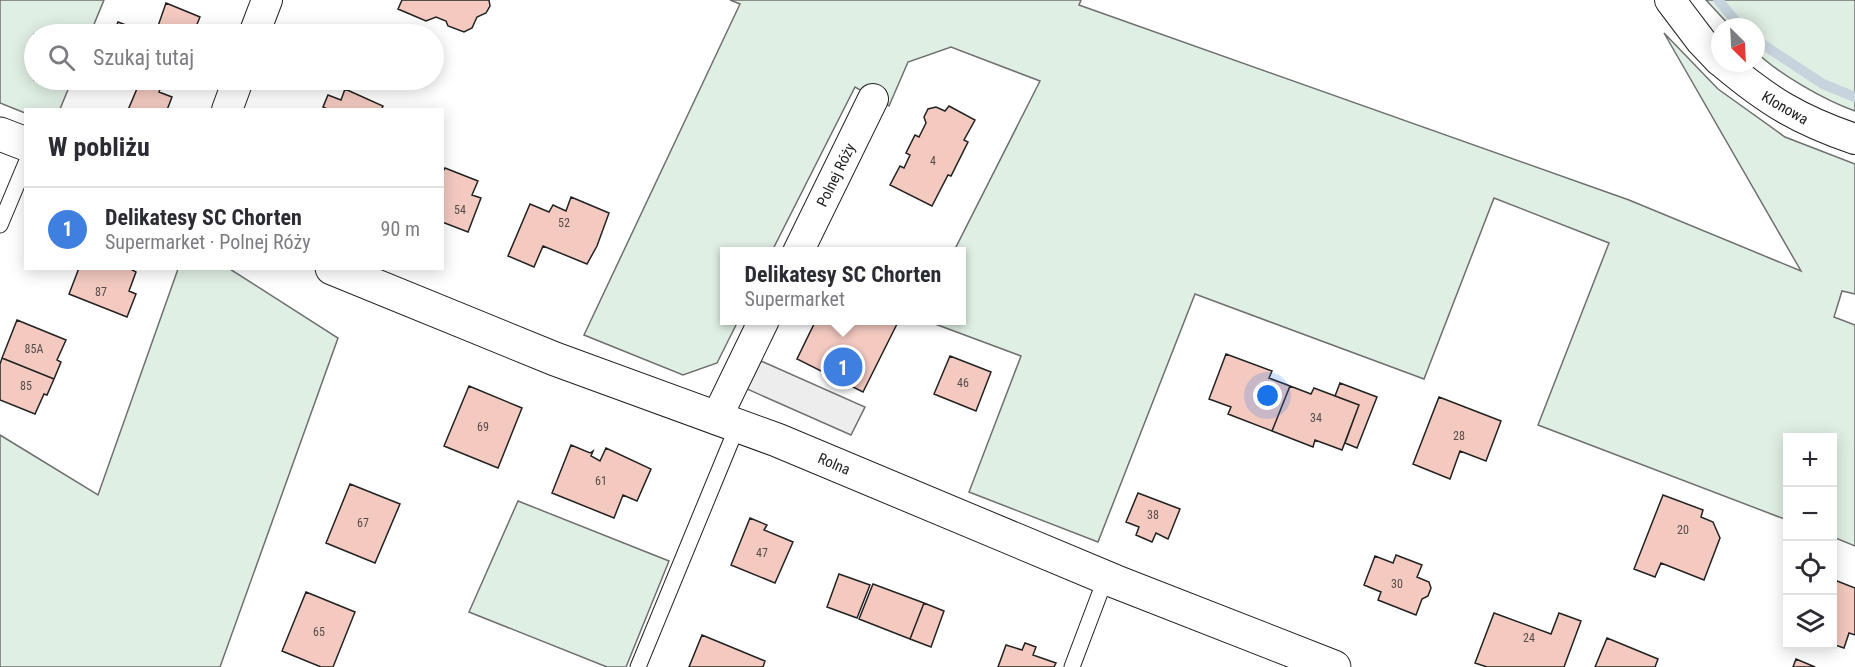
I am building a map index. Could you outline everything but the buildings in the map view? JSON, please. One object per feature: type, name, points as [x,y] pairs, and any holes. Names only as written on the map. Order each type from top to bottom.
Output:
[{"type":"street","points":[[258,24],[267,0]]},
{"type":"street","name":"Klonowa","points":[[1670,0],[1711,52]]},
{"type":"street","name":"Klonowa","points":[[1733,72],[1796,116],[1819,127],[1855,139]]},
{"type":"street","points":[[228,108],[234,90]]},
{"type":"street","name":"Polnej Róży","points":[[800,247],[873,99]]},
{"type":"street","points":[[0,134],[24,143]]},
{"type":"street","name":"Rolna","points":[[337,270],[545,355],[777,440],[1106,577],[1334,667]]},
{"type":"street","points":[[727,423],[763,325]]},
{"type":"lane","points":[[0,225],[24,168]]},
{"type":"lane","points":[[638,667],[727,423]]},
{"type":"lane","points":[[1072,667],[1106,577]]},
{"type":"green space","points":[[0,0],[104,0],[94,24],[24,24],[24,90],[68,90],[60,108],[24,108],[24,113],[0,103]]},
{"type":"green space","points":[[730,0],[1081,0],[1079,5],[1629,200],[1801,271],[1664,33],[1718,89],[1785,137],[1855,164],[1855,294],[1842,291],[1834,317],[1855,325],[1855,546],[1837,539],[1837,433],[1783,433],[1783,518],[1538,425],[1609,243],[1494,198],[1424,379],[1195,294],[1098,542],[969,492],[1021,356],[938,325],[966,325],[966,247],[956,247],[1040,81],[951,47],[908,62],[889,106],[855,87],[774,247],[720,247],[720,325],[736,325],[717,363],[683,375],[584,335],[740,4]]},
{"type":"green space","points":[[1706,0],[1855,0],[1855,111],[1816,93],[1765,59],[1765,18],[1723,18]]},
{"type":"green space","points":[[178,270],[232,270],[338,338],[220,667],[0,667],[0,435],[98,495]]},
{"type":"green space","points":[[518,501],[669,561],[626,667],[607,667],[469,612]]},
{"type":"shaded area","points":[[761,361],[865,407],[851,435],[747,389]]},
{"type":"waterway","points":[[1718,0],[1733,18]]},
{"type":"waterway","points":[[1765,46],[1823,84],[1855,97]]},
{"type":"place","name":"Delikatesy SC Chorten","points":[[843,367]]}]
